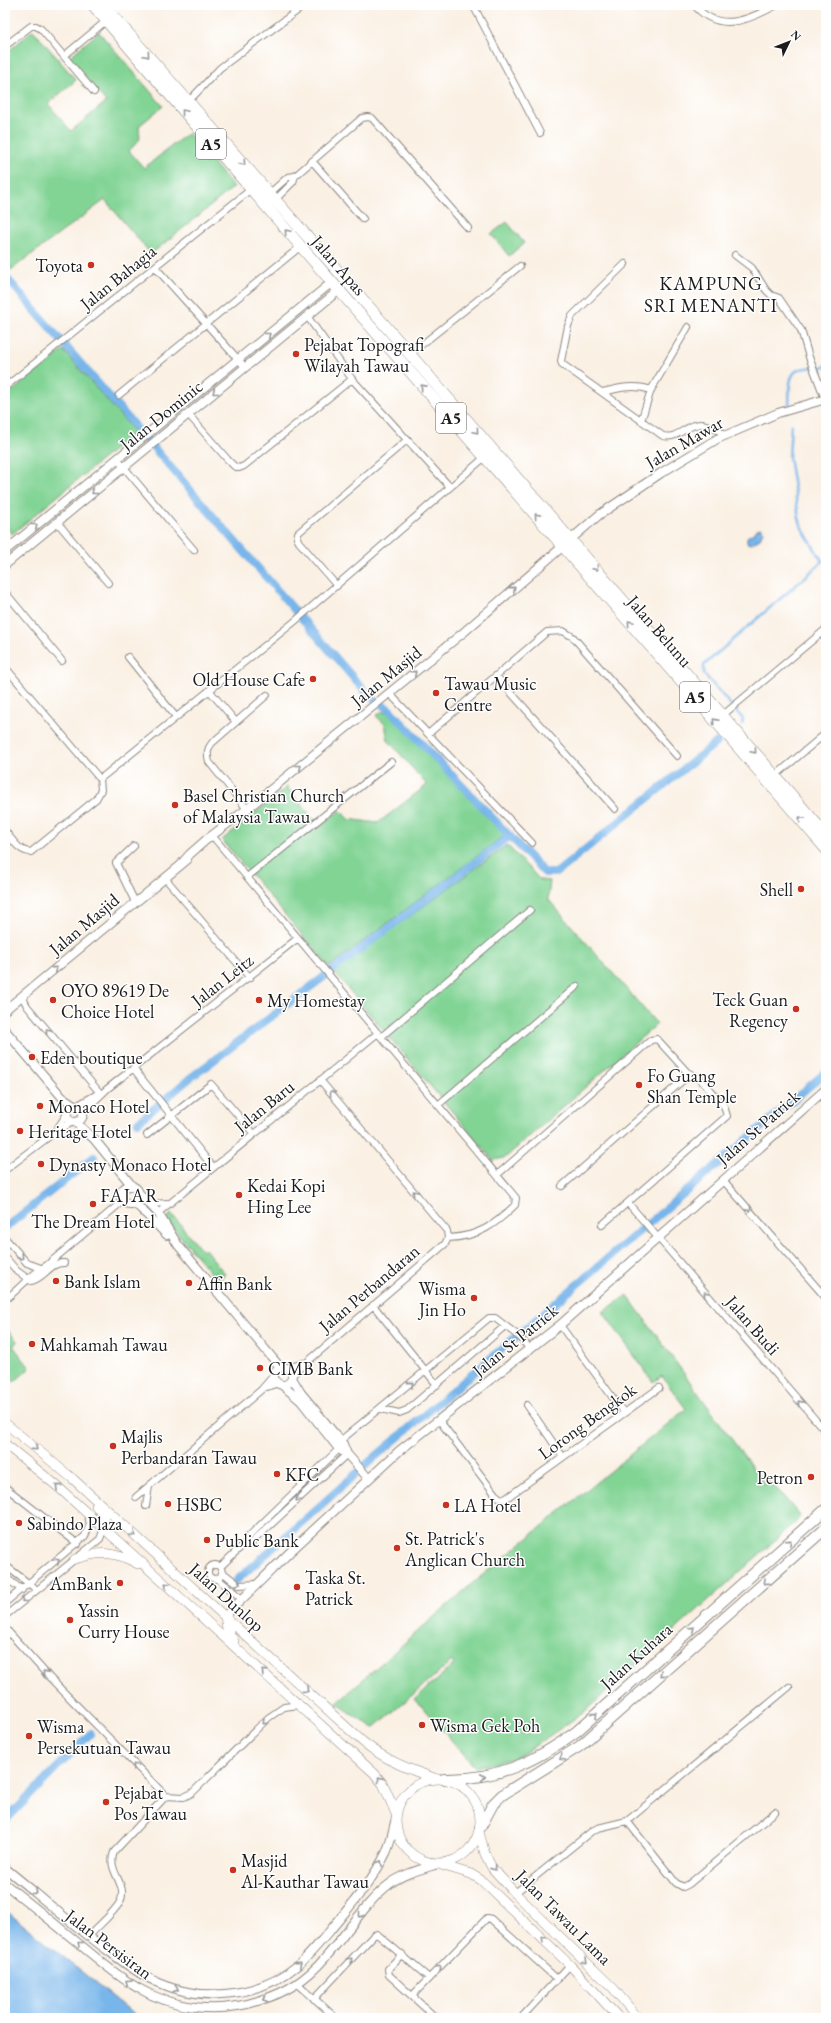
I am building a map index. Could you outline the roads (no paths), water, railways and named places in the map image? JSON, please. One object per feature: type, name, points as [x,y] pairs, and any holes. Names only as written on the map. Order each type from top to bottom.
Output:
[{"type":"highway","name":"Jalan Apas","points":[[93,5],[250,190],[485,457],[567,541]]},
{"type":"highway","name":"Jalan Apas","points":[[103,5],[410,354],[567,541]]},
{"type":"highway","points":[[335,287],[340,279],[337,270]]},
{"type":"highway","name":"Jalan Belunu","points":[[567,541],[729,710],[776,776],[826,835]]},
{"type":"highway","name":"Jalan Belunu","points":[[567,541],[826,849]]},
{"type":"main road","name":"Jalan Dunlop","points":[[5,1423],[73,1479],[363,1742],[382,1757],[403,1767],[440,1779]]},
{"type":"main road","name":"Jalan Dunlop","points":[[5,1444],[104,1528],[243,1652],[298,1705],[374,1773],[383,1784],[396,1816]]},
{"type":"main road","points":[[73,1479],[104,1515],[104,1528]]},
{"type":"main road","name":"Jalan Kuhara","points":[[440,1779],[472,1778],[506,1771],[534,1759],[559,1744],[577,1731],[826,1509]]},
{"type":"main road","name":"Jalan Kuhara","points":[[480,1830],[493,1804],[502,1795],[580,1746],[826,1528]]},
{"type":"main road","points":[[75,1559],[96,1553],[112,1553],[127,1557],[150,1570]]},
{"type":"main road","points":[[715,1609],[734,1599],[742,1592],[754,1593]]},
{"type":"main road","points":[[225,1616],[229,1634],[243,1652]]},
{"type":"main road","points":[[440,1779],[457,1783],[468,1791],[476,1802],[480,1814],[480,1830],[474,1845],[464,1855],[452,1862],[438,1864],[425,1862],[412,1855],[403,1845],[397,1832],[396,1816],[400,1803],[406,1793],[425,1781],[440,1779]]},
{"type":"main road","name":"Jalan Tawau Lama","points":[[480,1830],[485,1854],[492,1868],[515,1893],[613,1988],[638,2018]]},
{"type":"main road","name":"Jalan Tawau Lama","points":[[438,1864],[471,1874],[481,1880],[570,1965],[619,2018]]},
{"type":"street","points":[[188,102],[220,68],[305,5]]},
{"type":"street","points":[[473,5],[540,132]]},
{"type":"street","points":[[694,5],[716,22],[728,23],[763,12],[777,5]]},
{"type":"street","points":[[64,56],[106,21]]},
{"type":"street","points":[[5,46],[31,26],[36,26],[64,56],[94,92]]},
{"type":"street","points":[[272,196],[288,177],[295,176],[362,118],[368,117],[372,118],[468,228]]},
{"type":"street","points":[[312,161],[363,219]]},
{"type":"street","name":"Jalan Bahagia","points":[[5,387],[250,190]]},
{"type":"street","points":[[119,395],[300,247]]},
{"type":"street","points":[[735,255],[752,268],[766,290],[771,295],[779,298],[790,312],[805,338],[809,357],[826,399]]},
{"type":"street","points":[[625,264],[572,316],[568,326],[561,361],[564,366],[603,392],[641,421],[668,437],[674,436],[690,426],[702,424],[726,435]]},
{"type":"street","points":[[155,266],[245,367]]},
{"type":"street","points":[[410,354],[520,266]]},
{"type":"street","name":"Jalan Dominic","points":[[5,565],[307,316],[335,287]]},
{"type":"street","name":"Jalan Dominic","points":[[5,551],[238,360],[335,287]]},
{"type":"street","points":[[307,316],[352,379],[450,487]]},
{"type":"street","points":[[641,421],[651,390],[688,327]]},
{"type":"street","points":[[188,414],[228,460],[234,466],[239,468],[244,466],[352,379]]},
{"type":"street","points":[[603,392],[627,387],[644,387],[651,390]]},
{"type":"street","name":"Jalan Mawar","points":[[567,541],[599,515],[661,473],[726,435],[778,413],[826,399]]},
{"type":"street","points":[[338,586],[300,542],[297,538],[298,533],[407,440]]},
{"type":"street","points":[[100,779],[338,586],[485,457]]},
{"type":"street","points":[[117,459],[194,550]]},
{"type":"street","points":[[57,522],[108,583]]},
{"type":"street","name":"Jalan Masjid","points":[[183,862],[190,854],[216,832],[225,827],[464,632],[567,541]]},
{"type":"street","points":[[5,592],[62,661]]},
{"type":"street","points":[[729,710],[826,629]]},
{"type":"street","points":[[428,734],[547,632],[563,631],[573,637],[677,756]]},
{"type":"street","points":[[128,657],[176,717]]},
{"type":"street","points":[[5,667],[100,779],[99,795],[71,821],[31,852],[26,852],[18,847],[5,831]]},
{"type":"street","points":[[496,676],[615,809]]},
{"type":"street","points":[[209,690],[236,722]]},
{"type":"street","points":[[247,809],[209,762],[207,755],[208,748],[212,742],[267,695]]},
{"type":"street","points":[[387,696],[428,734],[532,843]]},
{"type":"street","points":[[776,776],[826,733]]},
{"type":"street","points":[[247,878],[391,762]]},
{"type":"street","name":"Jalan Masjid","points":[[6,1008],[25,994],[183,862],[215,839],[225,827]]},
{"type":"street","points":[[215,839],[516,1198],[515,1205],[489,1228],[456,1238],[448,1238],[446,1231],[440,1223],[320,1080]]},
{"type":"street","points":[[134,846],[116,863],[135,902]]},
{"type":"street","points":[[164,878],[250,978]]},
{"type":"street","name":"Jalan Baru","points":[[158,1214],[170,1202],[320,1080],[379,1035],[530,910]]},
{"type":"street","name":"Jalan Leitz","points":[[107,1089],[250,978],[298,938]]},
{"type":"street","points":[[438,1105],[577,986]]},
{"type":"street","points":[[25,994],[24,1000],[27,1006],[100,1093]]},
{"type":"street","points":[[5,1030],[54,1088],[65,1099],[80,1109],[94,1140]]},
{"type":"street","points":[[497,1175],[653,1039],[659,1040],[690,1074],[699,1078],[724,1106],[726,1116],[602,1225]]},
{"type":"street","points":[[133,1068],[213,1167]]},
{"type":"street","points":[[562,1186],[690,1074]]},
{"type":"street","points":[[147,1135],[212,1084],[254,1134]]},
{"type":"street","points":[[54,1088],[67,1112],[68,1119],[74,1122],[94,1140],[150,1204],[178,1245]]},
{"type":"street","points":[[55,1132],[71,1107],[76,1106],[107,1089]]},
{"type":"street","points":[[5,1170],[55,1132],[80,1120],[82,1115],[107,1089]]},
{"type":"street","name":"Jalan St Patrick","points":[[225,1616],[368,1478],[560,1325],[826,1089]]},
{"type":"street","points":[[119,1170],[123,1184],[123,1196]]},
{"type":"street","points":[[723,1180],[826,1298]]},
{"type":"street","points":[[5,1300],[18,1289],[25,1278],[42,1268],[123,1196],[125,1188],[136,1189]]},
{"type":"street","points":[[132,1203],[137,1200],[136,1189]]},
{"type":"street","points":[[123,1196],[143,1210],[155,1215],[158,1214]]},
{"type":"street","points":[[150,1204],[170,1202]]},
{"type":"street","name":"Jalan Budi","points":[[628,1203],[826,1432]]},
{"type":"street","points":[[143,1210],[178,1245],[284,1372],[347,1454],[368,1478]]},
{"type":"street","points":[[5,1238],[27,1263],[35,1267],[42,1268]]},
{"type":"street","name":"Jalan Perbandaran","points":[[136,1497],[261,1390],[284,1372],[308,1360],[445,1244],[448,1238]]},
{"type":"street","points":[[5,1257],[25,1278],[36,1280],[55,1264],[64,1263]]},
{"type":"street","points":[[373,1305],[437,1385]]},
{"type":"street","points":[[217,1578],[221,1570],[246,1542],[247,1538],[332,1456],[340,1445],[381,1408],[489,1318],[495,1318],[519,1337],[530,1350]]},
{"type":"street","points":[[560,1325],[624,1413]]},
{"type":"street","points":[[381,1408],[404,1413],[505,1326]]},
{"type":"street","points":[[280,1384],[284,1372]]},
{"type":"street","points":[[280,1384],[288,1383],[284,1372]]},
{"type":"street","points":[[280,1384],[297,1397],[340,1445]]},
{"type":"street","name":"Jalan Perbandaran","points":[[261,1390],[280,1384]]},
{"type":"street","name":"Lorong Bengkok","points":[[439,1420],[500,1498],[507,1498],[659,1388]]},
{"type":"street","points":[[527,1405],[562,1457]]},
{"type":"street","points":[[246,1542],[251,1543],[347,1454]]},
{"type":"street","points":[[332,1456],[338,1462]]},
{"type":"street","points":[[146,1506],[149,1486]]},
{"type":"street","points":[[5,1487],[78,1544]]},
{"type":"street","points":[[5,1603],[78,1544],[85,1536],[89,1528],[90,1519],[87,1513]]},
{"type":"street","points":[[5,1616],[100,1539],[104,1528]]},
{"type":"street","points":[[5,1565],[37,1590]]},
{"type":"street","points":[[242,1599],[217,1578],[211,1577],[208,1570],[214,1565],[239,1585],[257,1584]]},
{"type":"street","points":[[5,1577],[22,1590]]},
{"type":"street","points":[[5,1628],[50,1678],[166,1796],[184,1797],[192,1793],[276,1712],[284,1707],[298,1705]]},
{"type":"street","points":[[515,1893],[592,1831],[598,1828],[627,1821],[789,1688]]},
{"type":"street","points":[[89,1936],[120,1901],[122,1888],[111,1864],[114,1852],[166,1796]]},
{"type":"street","points":[[627,1821],[676,1883],[683,1887],[689,1884],[775,1812]]},
{"type":"street","name":"Jalan Persisiran","points":[[5,1868],[89,1936],[142,1974],[158,1983],[192,1993],[224,1994],[240,1992],[267,1983],[289,1972],[302,1961],[348,1908],[373,1875],[386,1853],[396,1816]]},
{"type":"street","name":"Jalan Persisiran","points":[[5,1884],[115,1973],[137,1988],[168,2002],[204,2008],[232,2007],[244,2006],[273,1996],[298,1984],[326,1957],[382,1890],[404,1875],[438,1864]]},
{"type":"street","points":[[412,1996],[487,1918],[491,1919],[557,1979]]},
{"type":"street","points":[[314,1999],[376,1934],[381,1935],[429,1978]]},
{"type":"street","points":[[402,1954],[387,1972],[436,2018]]},
{"type":"street","points":[[521,2018],[570,1965]]},
{"type":"street","points":[[298,1984],[336,2018]]},
{"type":"water","points":[[761,528],[763,531],[760,539],[751,544],[747,543],[747,537],[757,529]]},
{"type":"water","points":[[5,1910],[139,2018],[5,2018]]},
{"type":"waterway","points":[[5,276],[369,696],[389,709],[545,873],[556,873],[717,742]]},
{"type":"waterway","points":[[789,405],[789,391],[794,373],[801,369],[826,366]]},
{"type":"waterway","points":[[742,724],[743,719],[704,674],[704,665],[822,561],[802,528],[799,518],[789,457],[791,424]]},
{"type":"waterway","points":[[138,1122],[189,1079],[510,836]]},
{"type":"waterway","points":[[237,1580],[368,1463],[826,1072]]},
{"type":"waterway","points":[[6,1227],[94,1157]]},
{"type":"waterway","points":[[5,1821],[90,1734]]},
{"type":"place","name":"Toyota","points":[[91,265]]},
{"type":"place","name":"Pejabat Topografi Wilayah Tawau","points":[[296,354]]},
{"type":"place","name":"Old House Cafe","points":[[313,679]]},
{"type":"place","name":"Tawau Music Centre","points":[[436,693]]},
{"type":"place","name":"Basel Christian Church of Malaysia Tawau","points":[[175,805]]},
{"type":"place","name":"Shell","points":[[801,889]]},
{"type":"place","name":"OYO 89619 De Choice Hotel","points":[[53,1000]]},
{"type":"place","name":"My Homestay","points":[[259,1000]]},
{"type":"place","name":"Teck Guan Regency","points":[[796,1009]]},
{"type":"place","name":"Eden boutique","points":[[32,1057]]},
{"type":"place","name":"Fo Guang Shan Temple","points":[[639,1085]]},
{"type":"place","name":"Monaco Hotel","points":[[40,1106]]},
{"type":"place","name":"Heritage Hotel","points":[[20,1131]]},
{"type":"place","name":"Dynasty Monaco Hotel","points":[[41,1164]]},
{"type":"place","name":"Kedai Kopi Hing Lee","points":[[239,1195]]},
{"type":"place","name":"The Dream Hotel","points":[[93,1204]]},
{"type":"place","name":"Bank Islam","points":[[56,1281]]},
{"type":"place","name":"Affin Bank","points":[[189,1283]]},
{"type":"place","name":"Wisma Jin Ho","points":[[474,1298]]},
{"type":"place","name":"Mahkamah Tawau","points":[[32,1344]]},
{"type":"place","name":"CIMB Bank","points":[[260,1368]]},
{"type":"place","name":"Majlis Perbandaran Tawau","points":[[113,1446]]},
{"type":"place","name":"KFC","points":[[277,1474]]},
{"type":"place","name":"Petron","points":[[811,1477]]},
{"type":"place","name":"HSBC","points":[[168,1504]]},
{"type":"place","name":"LA Hotel","points":[[446,1505]]},
{"type":"place","name":"Sabindo Plaza","points":[[19,1523]]},
{"type":"place","name":"Public Bank","points":[[207,1540]]},
{"type":"place","name":"St. Patrick's Anglican Church","points":[[397,1548]]},
{"type":"place","name":"AmBank","points":[[120,1583]]},
{"type":"place","name":"Taska St. Patrick","points":[[297,1587]]},
{"type":"place","name":"Yassin Curry House","points":[[70,1620]]},
{"type":"place","name":"Wisma Gek Poh","points":[[422,1725]]},
{"type":"place","name":"Wisma Persekutuan Tawau","points":[[29,1736]]},
{"type":"place","name":"Pejabat Pos Tawau","points":[[106,1802]]},
{"type":"place","name":"Masjid Al-Kauthar Tawau","points":[[233,1870]]},
{"type":"district","name":"KAMPUNG SRI MENANTI","points":[[711,294]]},
{"type":"district","name":"FAJAR","points":[[130,1195]]}]
